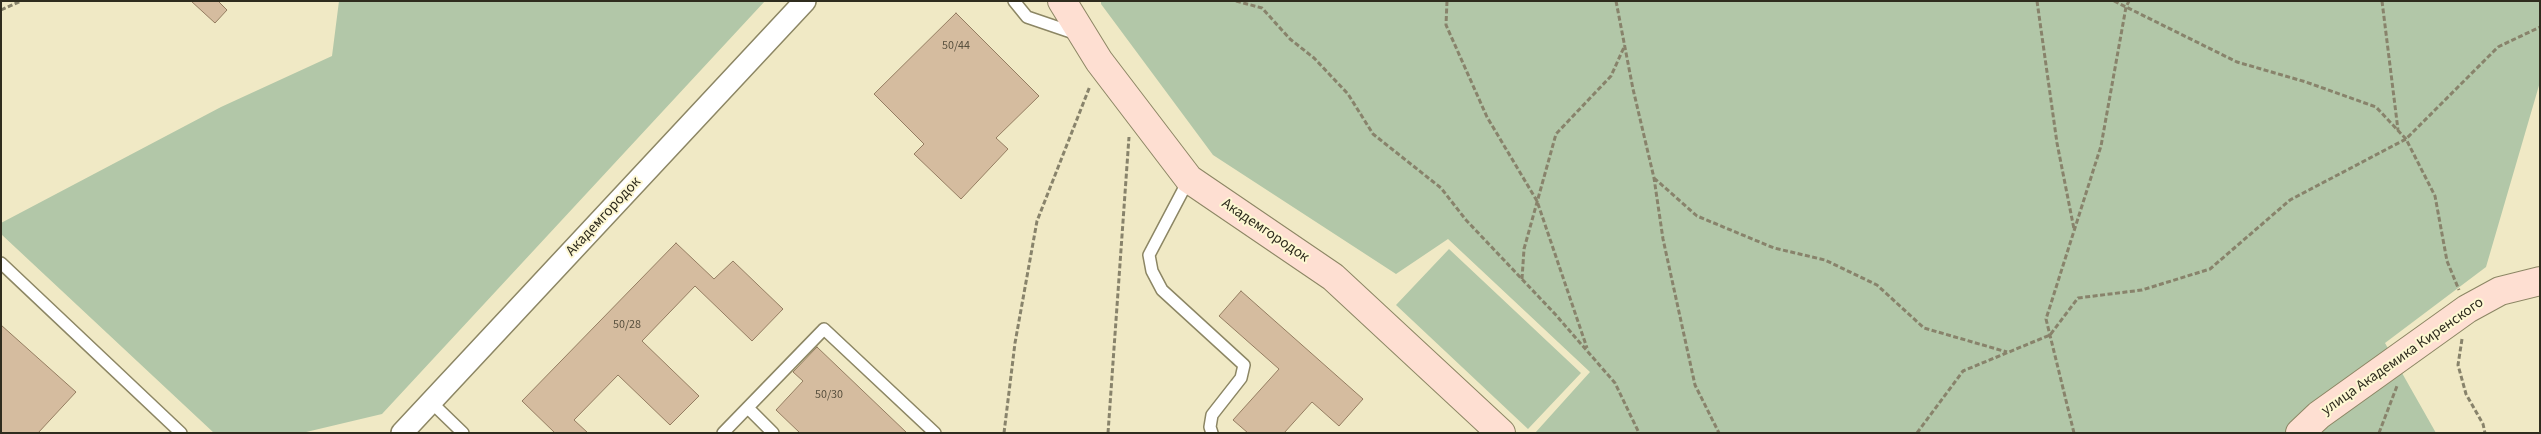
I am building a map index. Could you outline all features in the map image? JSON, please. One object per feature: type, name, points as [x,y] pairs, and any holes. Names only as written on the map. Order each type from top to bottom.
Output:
[{"type":"street","name":"Академгородок","points":[[402,433],[805,1]]},
{"type":"street","name":"Академгородок","points":[[1062,1],[1081,35],[1099,61],[1189,179],[1333,276],[1501,433]]},
{"type":"street","name":"улица Академика Киренского","points":[[2300,433],[2319,415],[2467,309],[2500,291],[2535,287]]},
{"type":"lane","points":[[1014,1],[1027,17],[1081,35]]},
{"type":"lane","points":[[1189,179],[1149,256],[1152,271],[1162,290],[1244,365],[1241,378],[1212,415],[1210,427],[1212,433]]},
{"type":"lane","points":[[1,263],[181,433]]},
{"type":"lane","points":[[723,433],[824,329],[935,433]]},
{"type":"lane","points":[[432,403],[463,433]]},
{"type":"lane","points":[[748,409],[773,433]]},
{"type":"path","points":[[1,10],[21,1]]},
{"type":"path","points":[[1236,1],[1262,8],[1290,39],[1314,58],[1348,94],[1374,134],[1441,188],[1466,220],[1588,351],[1615,383],[1639,433]]},
{"type":"path","points":[[1446,1],[1446,25],[1487,117],[1538,202],[1588,351]]},
{"type":"path","points":[[1616,1],[1626,44],[1632,89],[1654,178],[1663,239],[1696,385],[1719,433]]},
{"type":"path","points":[[2036,1],[2057,143],[2074,229]]},
{"type":"path","points":[[2114,1],[2237,62],[2306,82],[2376,107],[2406,139],[2435,196],[2447,261],[2467,309],[2462,327],[2458,364],[2466,394],[2483,424],[2485,433]]},
{"type":"path","points":[[2074,433],[2046,319],[2101,146],[2126,7],[2129,1]]},
{"type":"path","points":[[2382,1],[2398,130]]},
{"type":"path","points":[[1917,433],[1963,371],[2050,335],[2078,298],[2142,290],[2210,269],[2290,200],[2406,139],[2498,48],[2540,28]]},
{"type":"path","points":[[1522,280],[1524,248],[1556,134],[1611,76],[1626,44]]},
{"type":"path","points":[[1004,433],[1015,343],[1037,221],[1099,61]]},
{"type":"path","points":[[1108,433],[1131,102]]},
{"type":"path","points":[[1654,178],[1697,216],[1774,248],[1824,260],[1877,285],[1924,328],[2008,353]]},
{"type":"green space","points":[[339,1],[765,1],[382,414],[302,433],[214,433],[1,234],[1,223],[221,107],[332,56]]},
{"type":"green space","points":[[1101,1],[2540,1],[2540,82],[2486,267],[2385,343],[2436,433],[1535,433],[1590,372],[1448,239],[1396,274],[1213,155],[1101,4]]},
{"type":"green space","points":[[1449,249],[1581,373],[1528,429],[1396,305]]},
{"type":"building","points":[[191,1],[218,1],[227,10],[215,23]]},
{"type":"building","points":[[956,13],[1039,96],[996,138],[1008,149],[961,199],[914,154],[924,144],[874,94]]},
{"type":"building","points":[[676,243],[714,279],[733,261],[783,309],[752,341],[695,286],[642,341],[699,396],[670,425],[618,375],[574,420],[588,433],[555,433],[522,401]]},
{"type":"building","points":[[1241,291],[1363,399],[1339,426],[1312,402],[1284,433],[1248,433],[1233,420],[1279,369],[1219,316]]},
{"type":"building","points":[[1,325],[76,392],[38,433],[1,433]]},
{"type":"building","points":[[817,347],[907,433],[800,433],[776,410],[803,381],[793,372]]}]
